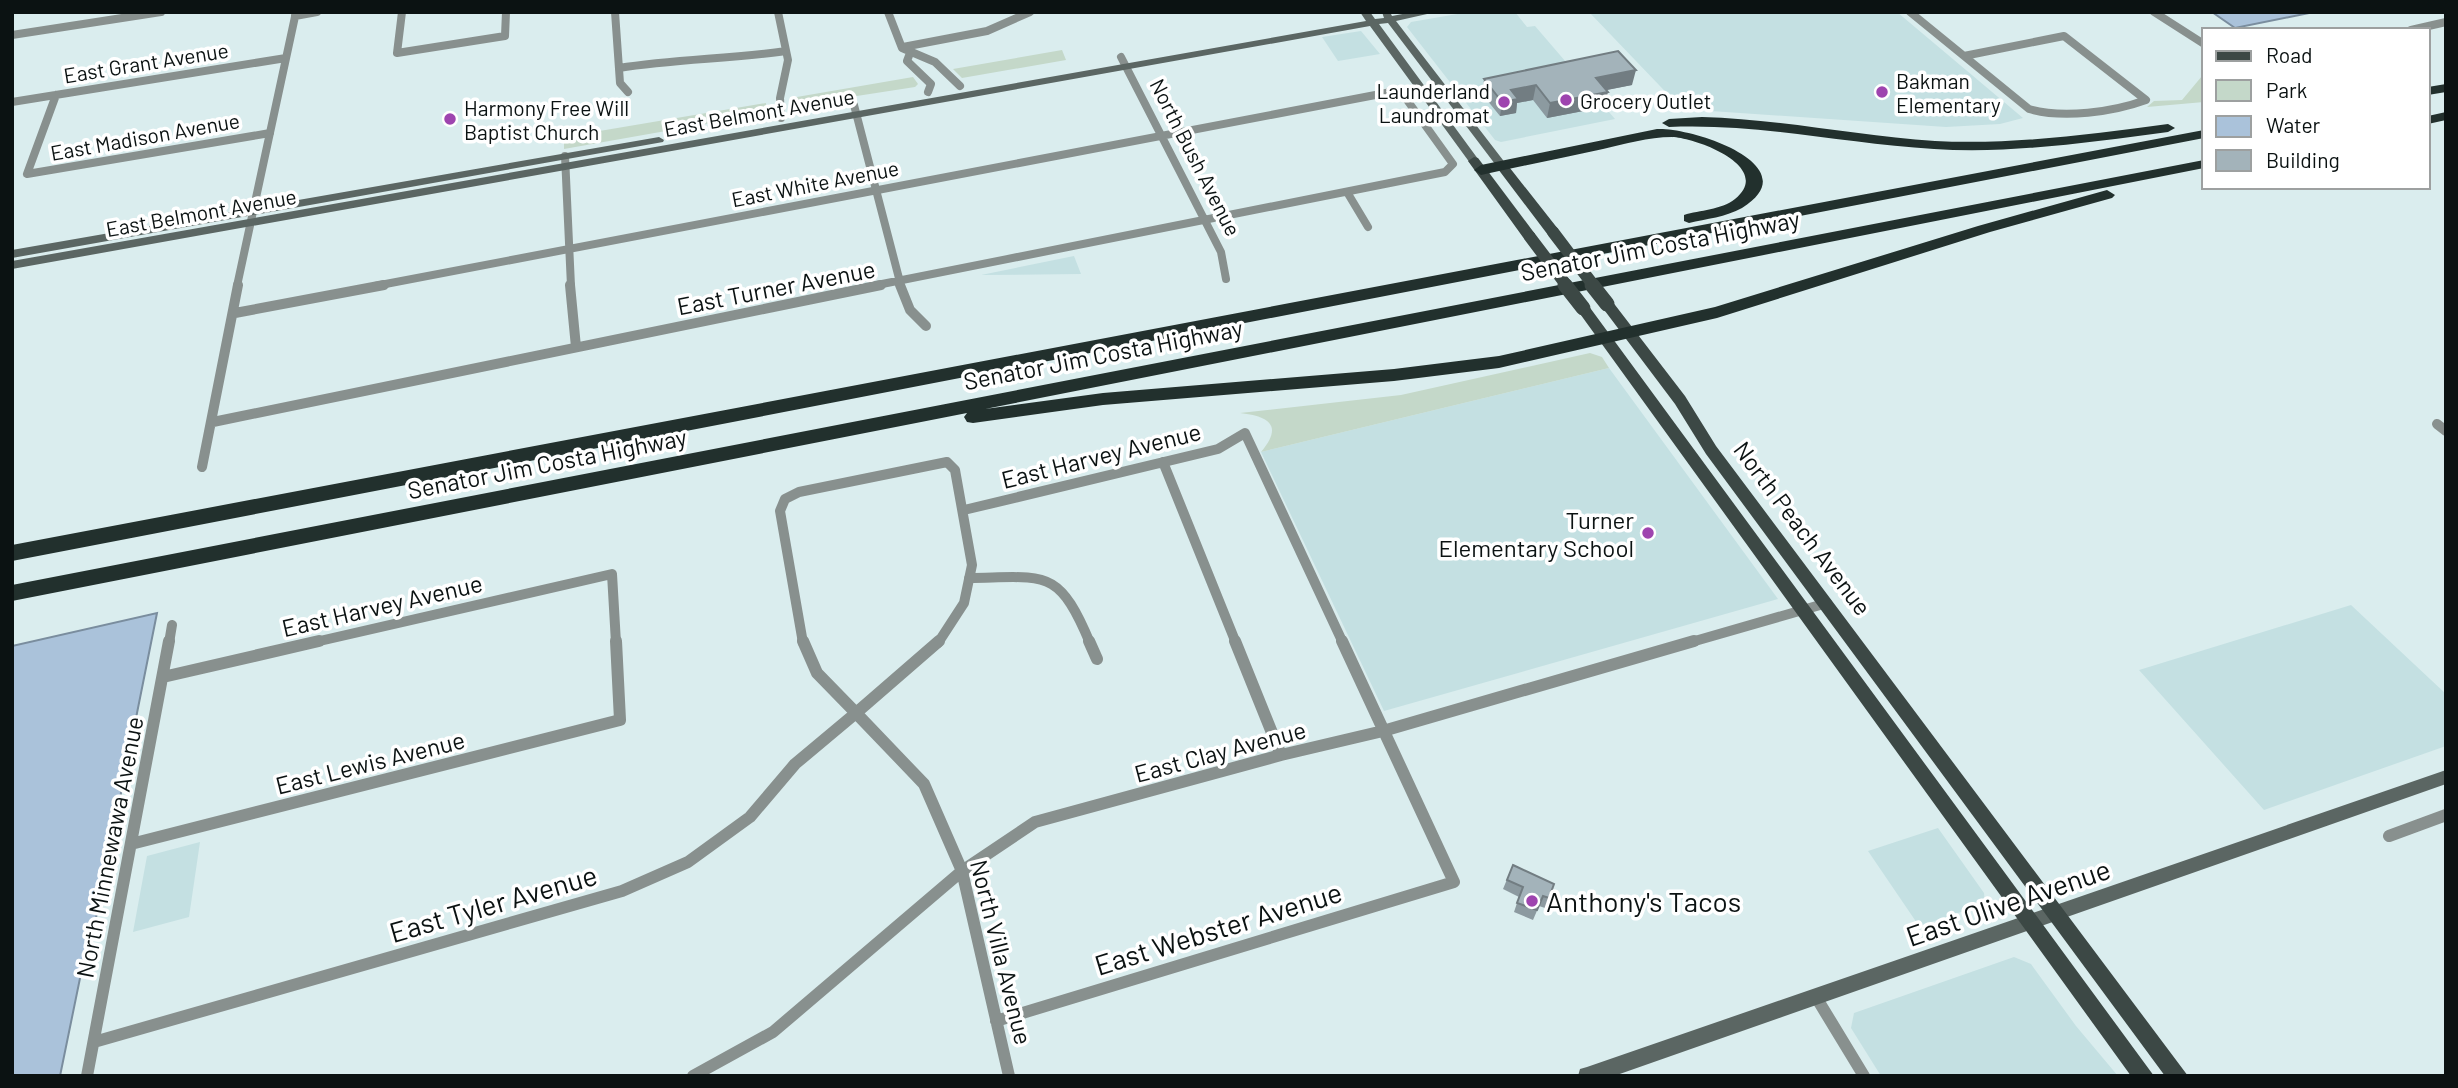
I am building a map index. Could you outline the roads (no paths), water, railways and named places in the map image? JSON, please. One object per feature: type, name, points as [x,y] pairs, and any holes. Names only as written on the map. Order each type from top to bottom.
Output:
[{"type":"highway","points":[[1499,161],[1688,122],[1967,146],[2030,144],[2202,124]]},
{"type":"highway","points":[[1234,320],[1721,211],[1746,196],[1753,178],[1746,163],[1727,147],[1698,136],[1676,133],[1653,134],[1477,165]]},
{"type":"highway","name":"Senator Jim Costa Highway","points":[[12,552],[2202,134]]},
{"type":"highway","name":"Senator Jim Costa Highway","points":[[12,593],[2202,164]]},
{"type":"highway","points":[[771,444],[1103,399],[1443,370],[1630,334],[1768,298],[2042,212],[2202,172]]},
{"type":"main road","name":"East Belmont Avenue","points":[[12,265],[251,217],[1124,62],[1380,12]]},
{"type":"main road","name":"East Belmont Avenue","points":[[1368,16],[1430,12]]},
{"type":"main road","name":"North Peach Avenue","points":[[1368,16],[1805,609],[2144,1076]]},
{"type":"main road","name":"North Peach Avenue","points":[[1388,16],[1630,334],[1730,474],[2178,1076]]},
{"type":"main road","name":"East Belmont Avenue","points":[[566,161],[781,118],[855,109],[960,86],[1124,62]]},
{"type":"main road","name":"East Belmont Avenue","points":[[12,254],[251,217]]},
{"type":"main road","points":[[1675,432],[1698,445],[1718,470],[1730,474]]},
{"type":"main road","points":[[1710,480],[1723,482],[1747,510],[1767,523]]},
{"type":"main road","name":"East Olive Avenue","points":[[1587,1076],[2446,777]]},
{"type":"street","points":[[97,22],[101,12]]},
{"type":"street","points":[[12,34],[161,12]]},
{"type":"street","points":[[202,467],[235,313],[251,217],[295,14],[317,12]]},
{"type":"street","points":[[402,12],[397,53],[505,36],[506,12]]},
{"type":"street","points":[[626,12],[615,13],[620,83],[628,92]]},
{"type":"street","points":[[778,12],[787,71],[780,106],[781,118]]},
{"type":"street","points":[[888,12],[903,47],[910,53],[929,57],[944,68],[955,84],[960,86]]},
{"type":"street","points":[[903,47],[987,31],[1030,12]]},
{"type":"street","points":[[1910,12],[2029,109],[2039,114],[2135,104],[2146,100],[2064,36],[1964,56]]},
{"type":"street","points":[[2154,12],[2202,43]]},
{"type":"street","points":[[2420,28],[2446,22]]},
{"type":"street","points":[[619,68],[677,59],[745,57],[786,51]]},
{"type":"street","points":[[910,53],[907,61],[931,84],[928,92]]},
{"type":"street","name":"East Grant Avenue","points":[[12,102],[286,58]]},
{"type":"street","name":"North Bush Avenue","points":[[1124,62],[1221,251],[1226,279]]},
{"type":"street","name":"East White Avenue","points":[[235,313],[567,247],[1391,92],[1402,93]]},
{"type":"street","name":"East Turner Avenue","points":[[213,422],[1451,169],[1451,160],[1402,93]]},
{"type":"street","name":"East Madison Avenue","points":[[56,94],[27,174],[270,133]]},
{"type":"street","points":[[855,109],[899,282],[910,310],[926,326]]},
{"type":"street","points":[[566,161],[567,247],[576,347]]},
{"type":"street","points":[[1347,192],[1368,227]]},
{"type":"street","name":"East Harvey Avenue","points":[[964,510],[1218,449],[1245,433],[1383,732]]},
{"type":"street","name":"North Villa Avenue","points":[[964,510],[955,470],[947,462],[799,492],[785,499],[780,511],[802,640],[817,673],[924,784],[962,871],[1009,1076]]},
{"type":"street","points":[[1163,462],[1281,755]]},
{"type":"street","points":[[856,716],[935,648],[964,603],[972,565],[964,510]]},
{"type":"street","name":"East Harvey Avenue","points":[[163,677],[612,574],[620,720]]},
{"type":"street","points":[[969,578],[1031,579],[1058,586],[1068,597],[1097,659]]},
{"type":"street","name":"East Clay Avenue","points":[[693,1076],[773,1032],[962,871],[1035,822],[1281,755],[1383,732],[1827,603]]},
{"type":"street","name":"North Minnewawa Avenue","points":[[87,1076],[172,625]]},
{"type":"street","name":"East Tyler Avenue","points":[[94,1042],[622,891],[688,862],[750,817],[795,764],[856,716]]},
{"type":"street","name":"East Lewis Avenue","points":[[131,845],[620,720]]},
{"type":"street","name":"East Webster Avenue","points":[[996,1021],[1454,882],[1383,732]]},
{"type":"street","points":[[2389,835],[2446,815]]},
{"type":"street","points":[[1816,998],[1864,1076]]},
{"type":"water","points":[[2212,12],[2314,12],[2235,28]]},
{"type":"water","points":[[157,613],[91,943],[87,944],[60,1076],[12,1076],[12,646]]},
{"type":"place","name":"Bakman Elementary","points":[[1882,92]]},
{"type":"place","name":"Grocery Outlet","points":[[1566,100]]},
{"type":"place","name":"Launderland Laundromat","points":[[1504,102]]},
{"type":"place","name":"Harmony Free Will Baptist Church","points":[[450,119]]},
{"type":"place","name":"Turner Elementary School","points":[[1648,533]]},
{"type":"place","name":"Anthony's Tacos","points":[[1532,901]]}]
